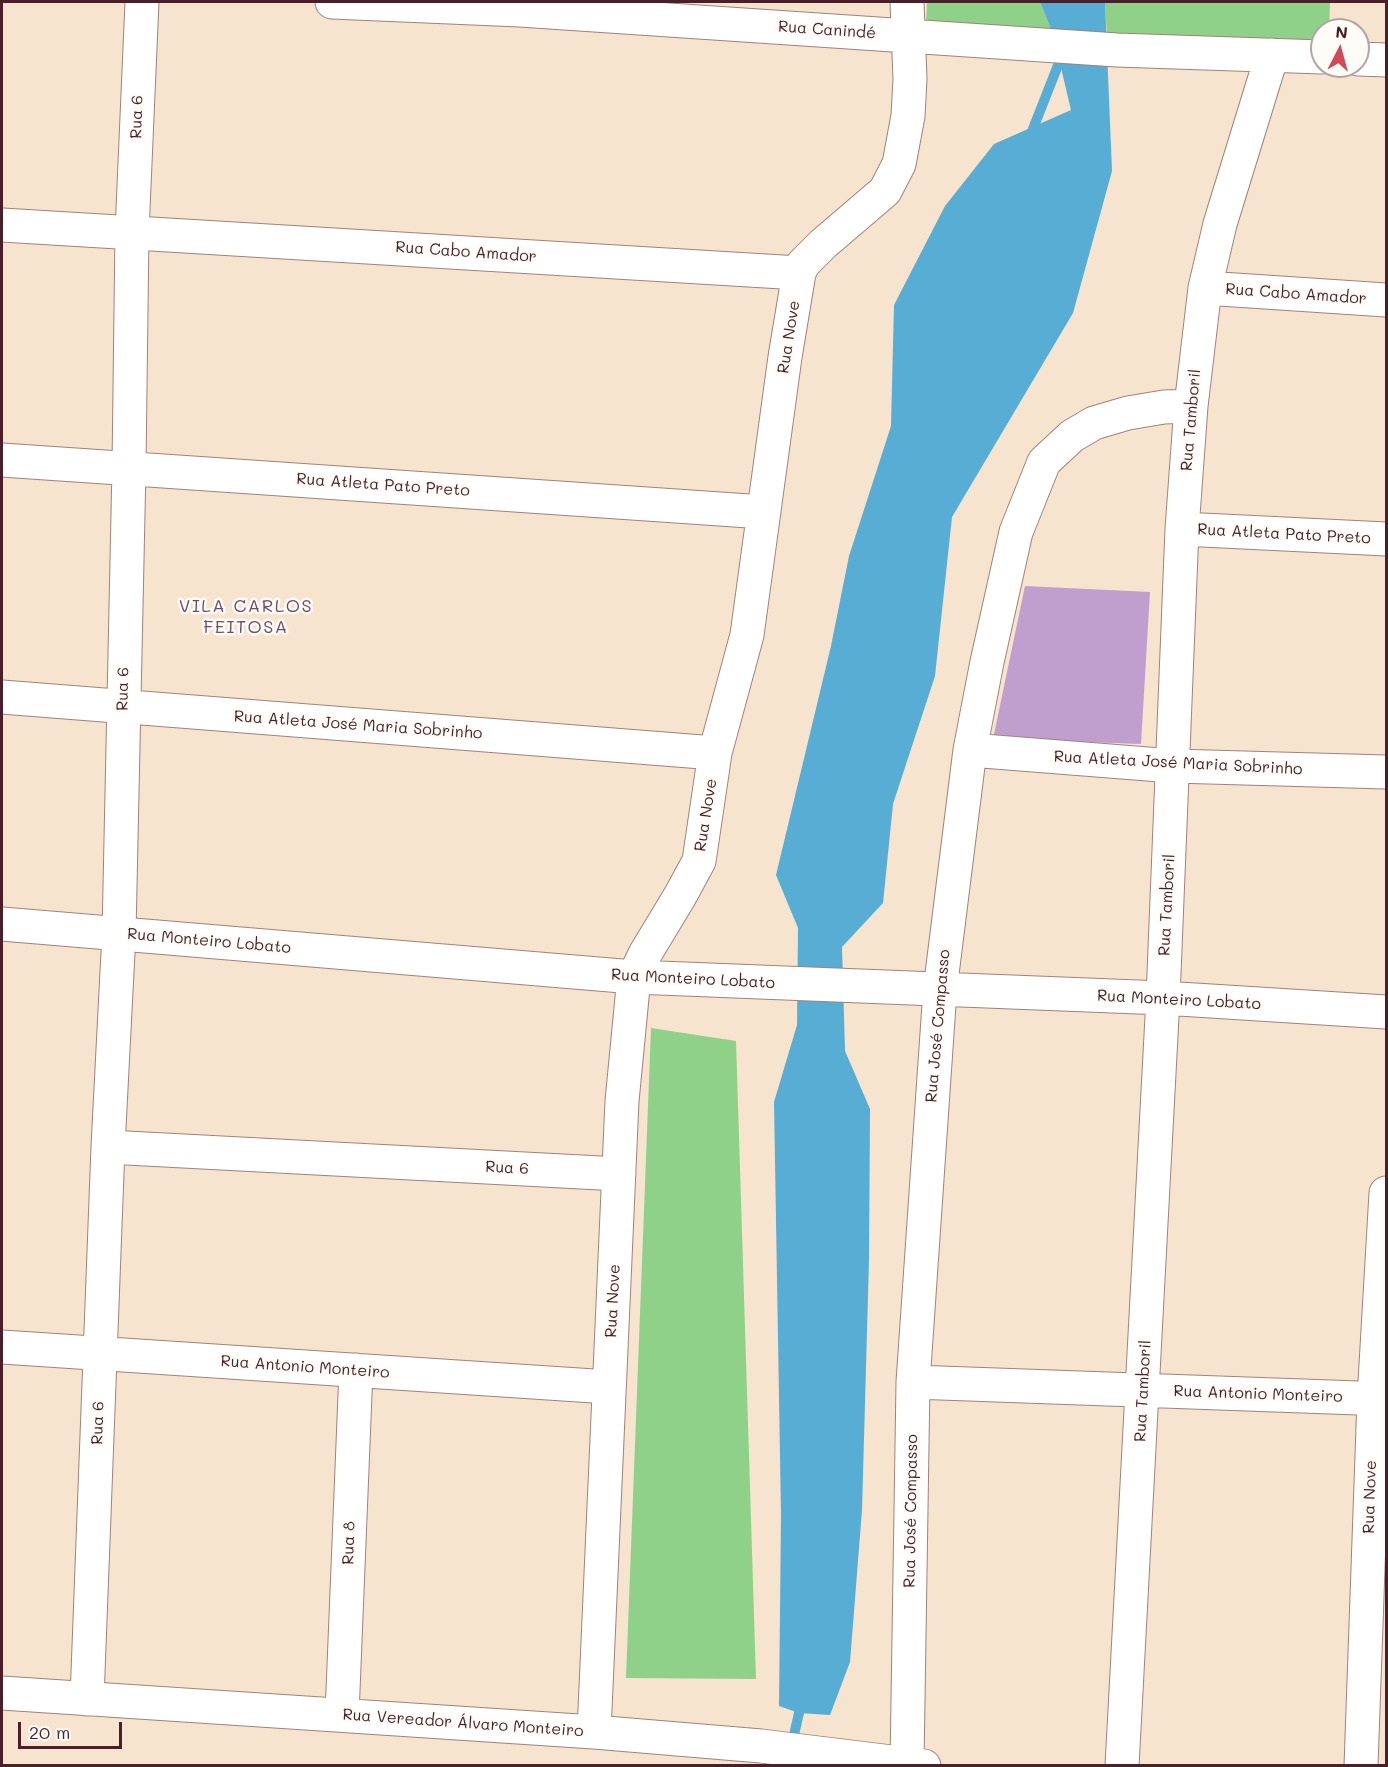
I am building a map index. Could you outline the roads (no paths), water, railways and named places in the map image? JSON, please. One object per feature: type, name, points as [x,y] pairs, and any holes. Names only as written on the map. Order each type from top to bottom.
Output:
[{"type":"street","name":"Rua 6","points":[[87,1699],[102,1353],[108,1147],[119,933],[132,232],[142,2]]},
{"type":"street","name":"Rua Canindé","points":[[332,2],[520,6],[1117,50],[1310,57]]},
{"type":"street","name":"Rua Nove","points":[[594,1732],[622,1101],[634,977],[699,861],[715,753],[747,634],[788,335],[799,273],[803,264],[823,244],[885,191],[899,164],[909,116],[907,2]]},
{"type":"street","name":"Rua Tamboril","points":[[1122,1766],[1163,998],[1182,529],[1191,406],[1205,288],[1220,224],[1272,55]]},
{"type":"street","points":[[1370,59],[1386,60]]},
{"type":"street","points":[[2,225],[132,232]]},
{"type":"street","name":"Rua Cabo Amador","points":[[132,232],[799,273]]},
{"type":"street","name":"Rua Cabo Amador","points":[[1205,288],[1386,300]]},
{"type":"street","name":"Rua José Compasso","points":[[916,1765],[913,1382],[940,990],[970,750],[987,662],[1016,532],[1044,462],[1072,436],[1094,423],[1128,413],[1164,407],[1191,406]]},
{"type":"street","name":"Rua Atleta Pato Preto","points":[[2,460],[764,512]]},
{"type":"street","name":"Rua Atleta Pato Preto","points":[[1182,529],[1386,539]]},
{"type":"street","name":"Rua Atleta José Maria Sobrinho","points":[[2,697],[715,753]]},
{"type":"street","name":"Rua Atleta José Maria Sobrinho","points":[[970,750],[1173,766],[1386,772]]},
{"type":"street","name":"Rua Monteiro Lobato","points":[[2,924],[634,977],[1163,998],[1386,1012]]},
{"type":"street","name":"Rua 6","points":[[108,1147],[619,1174]]},
{"type":"street","name":"Rua Nove","points":[[1361,1766],[1380,1399],[1386,1193]]},
{"type":"street","name":"Rua Antonio Monteiro","points":[[2,1347],[609,1387]]},
{"type":"street","name":"Rua 8","points":[[342,1715],[356,1370]]},
{"type":"street","name":"Rua Antonio Monteiro","points":[[913,1382],[1380,1399]]},
{"type":"street","name":"Rua Vereador Álvaro Monteiro","points":[[2,1693],[594,1732],[761,1746],[916,1765]]},
{"type":"water","points":[[1040,2],[1105,2],[1112,171],[1073,313],[952,517],[935,676],[893,804],[883,903],[842,947],[845,1051],[870,1109],[869,1260],[862,1510],[850,1662],[830,1715],[799,1713],[779,1706],[781,1515],[774,1102],[797,1025],[798,928],[776,875],[831,646],[849,556],[891,426],[894,305],[945,206],[994,144],[1071,110],[1053,34]]},
{"type":"waterway","points":[[1029,139],[1064,50]]},
{"type":"waterway","points":[[791,1748],[799,1713],[799,1698]]},
{"type":"district","name":"VILA CARLOS FEITOSA","points":[[246,616]]}]
